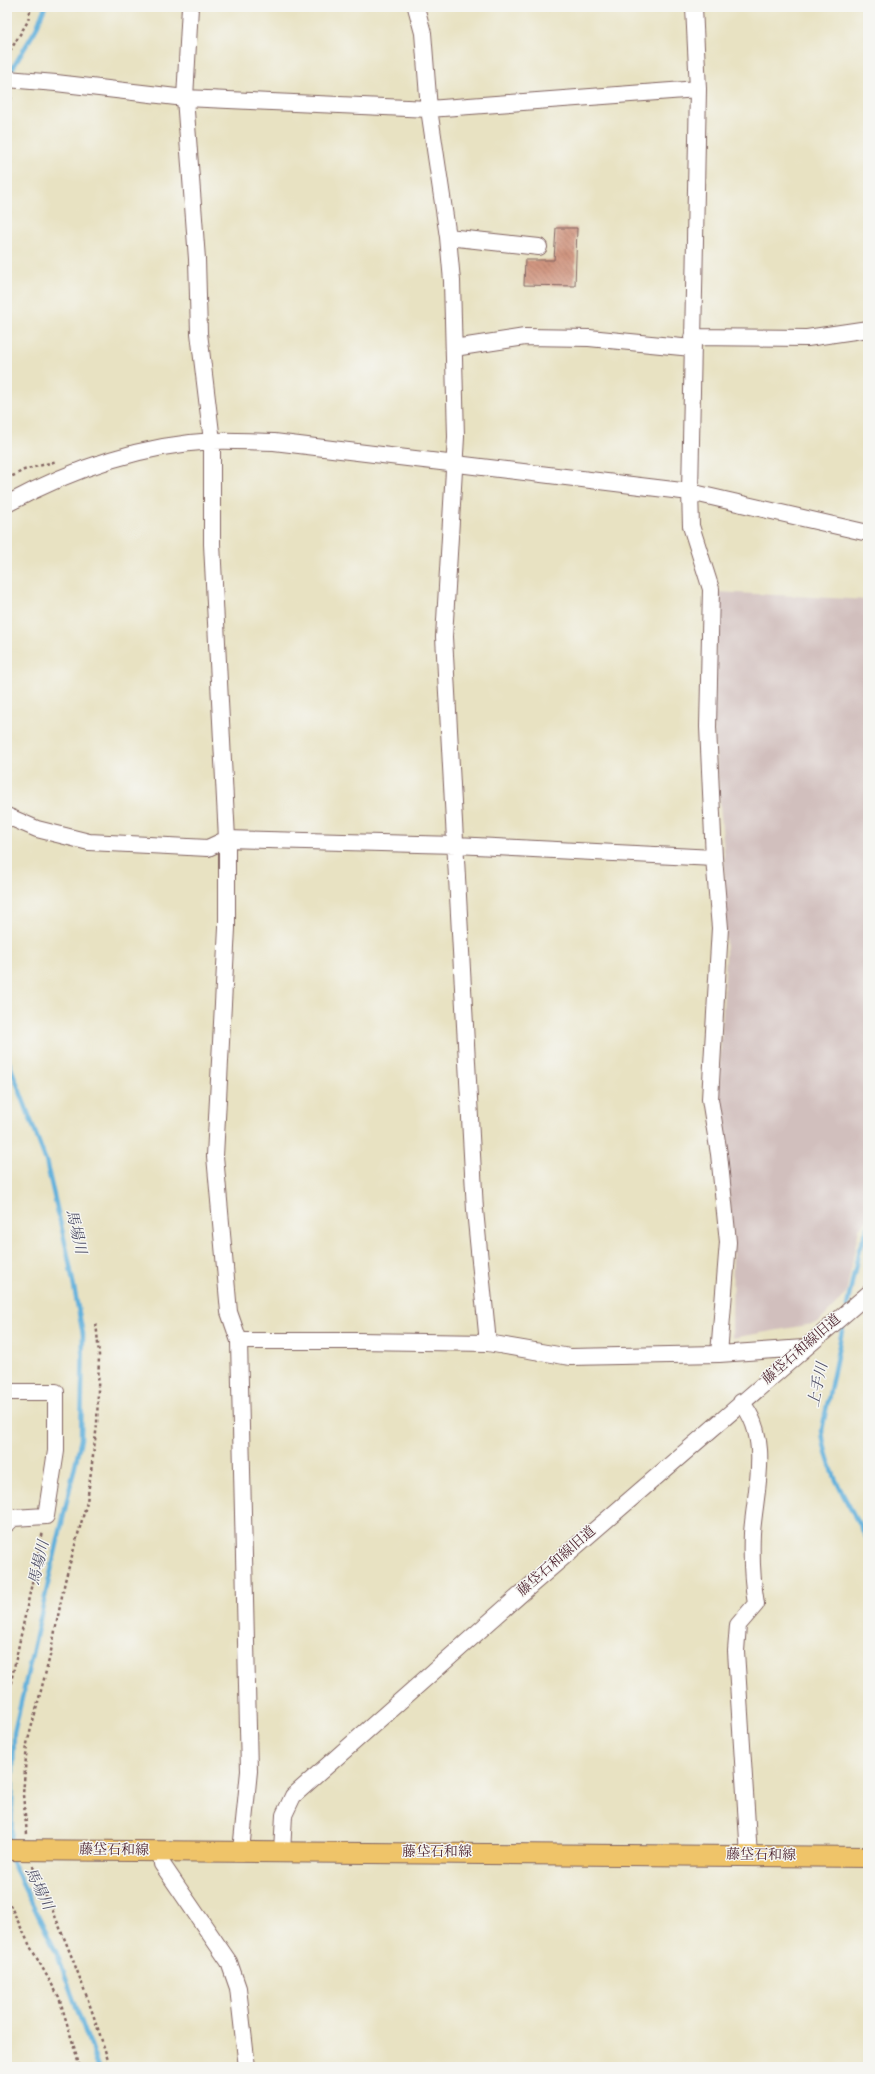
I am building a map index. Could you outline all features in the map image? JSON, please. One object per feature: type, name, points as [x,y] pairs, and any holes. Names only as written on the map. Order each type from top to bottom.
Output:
[{"type":"main road","name":"藤垈石和線","points":[[18,1850],[868,1857]]},
{"type":"street","points":[[190,7],[185,98],[197,259],[199,334],[212,441],[212,544],[227,839],[227,928],[215,1156],[229,1312],[239,1342],[249,1771],[241,1851]]},
{"type":"street","points":[[416,7],[423,33],[429,109],[448,237],[454,348],[456,437],[444,637],[475,1210],[488,1343]]},
{"type":"street","points":[[694,7],[698,89],[690,492],[691,526],[711,589],[708,727],[714,858],[720,928],[710,1099],[719,1154],[728,1242],[718,1354]]},
{"type":"street","points":[[14,80],[185,98],[429,109],[698,89]]},
{"type":"street","points":[[448,237],[539,247]]},
{"type":"street","points":[[454,348],[525,337],[692,342],[807,338],[868,329]]},
{"type":"street","points":[[7,504],[33,490],[74,472],[143,451],[212,441],[274,442],[690,492],[868,533]]},
{"type":"street","points":[[7,816],[37,829],[89,842],[208,848],[227,839],[456,845],[714,858]]},
{"type":"street","name":"藤垈石和線旧道","points":[[282,1852],[284,1815],[293,1796],[741,1402],[868,1294]]},
{"type":"street","points":[[239,1342],[358,1341],[488,1343],[570,1357],[718,1354],[804,1348]]},
{"type":"street","points":[[7,1392],[56,1392],[56,1451],[46,1516],[13,1518],[7,1524]]},
{"type":"street","points":[[741,1402],[749,1412],[756,1432],[760,1472],[752,1533],[751,1573],[756,1604],[738,1625],[736,1651],[749,1856]]},
{"type":"street","points":[[161,1851],[162,1864],[229,1962],[238,1988],[247,2067]]},
{"type":"path","points":[[7,56],[28,21],[31,7]]},
{"type":"path","points":[[7,479],[24,470],[64,460],[74,472]]},
{"type":"path","points":[[96,1321],[99,1355],[97,1425],[87,1502],[65,1581],[50,1656],[26,1744],[18,1850],[35,1874],[55,1915],[94,2015],[110,2067]]},
{"type":"path","points":[[7,1701],[46,1516]]},
{"type":"path","points":[[7,1899],[31,1948],[59,1997],[80,2067]]},
{"type":"shaded area","points":[[717,592],[868,600],[868,1220],[859,1228],[846,1294],[818,1323],[732,1338],[733,1233],[718,1095],[726,956],[724,851],[713,722]]},
{"type":"building","points":[[556,228],[577,228],[575,286],[524,285],[525,260],[554,260]]},
{"type":"waterway","name":"馬場川","points":[[8,76],[36,29],[45,7]]},
{"type":"waterway","name":"馬場川","points":[[7,1057],[46,1161],[67,1251],[83,1334],[81,1439],[14,1733],[11,1844]]},
{"type":"waterway","name":"上手川","points":[[847,1306],[859,1250],[868,1227]]},
{"type":"waterway","name":"上手川","points":[[844,1321],[822,1430],[824,1445],[833,1473],[846,1501],[868,1541]]},
{"type":"waterway","name":"馬場川","points":[[11,1854],[11,1860],[57,1954],[98,2067]]}]
